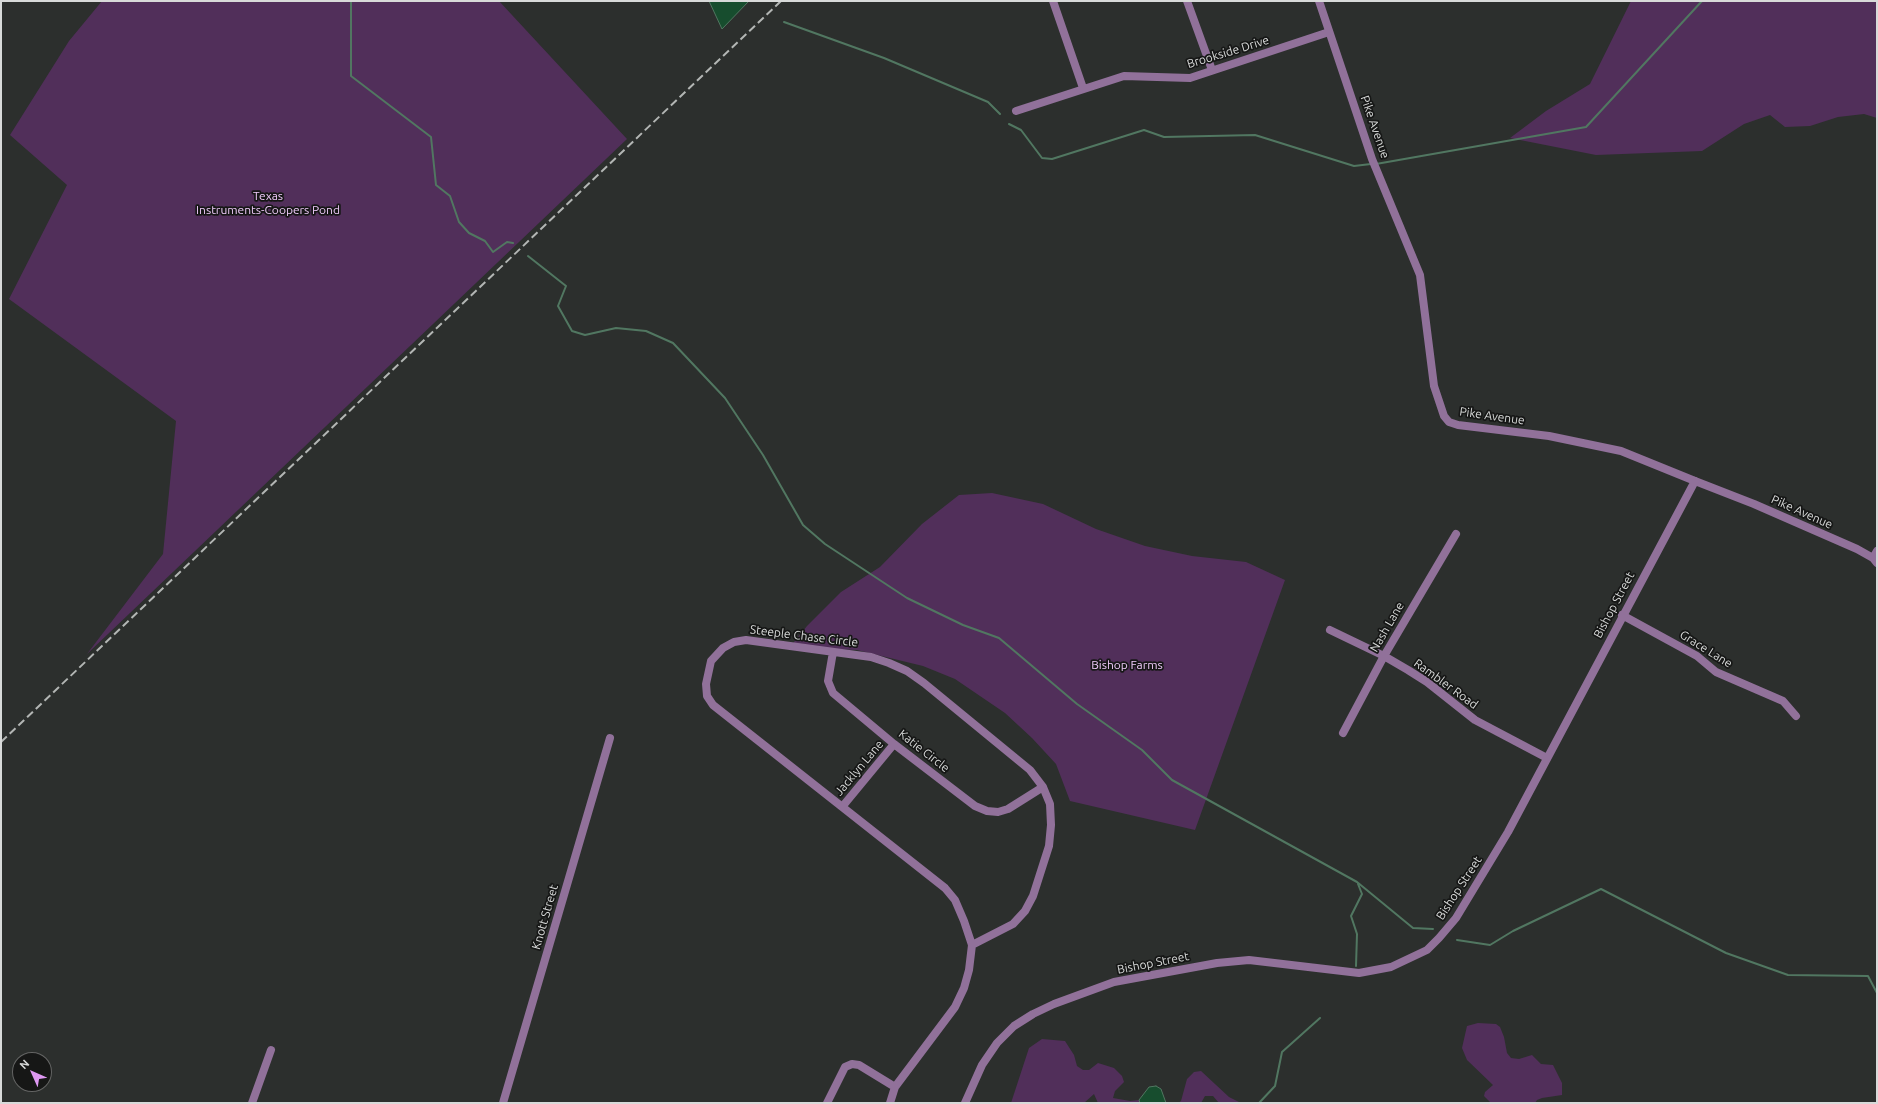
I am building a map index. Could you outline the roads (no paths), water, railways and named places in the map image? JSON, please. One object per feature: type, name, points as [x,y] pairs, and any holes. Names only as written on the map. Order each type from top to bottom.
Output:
[{"type":"street","points":[[1052,1],[1083,88]]},
{"type":"street","points":[[1187,1],[1212,70]]},
{"type":"street","name":"Pike Avenue","points":[[1319,1],[1374,163],[1420,275],[1434,386],[1444,416],[1449,422],[1458,425],[1549,436],[1621,451],[1803,525],[1876,557]]},
{"type":"street","name":"Brookside Drive","points":[[1016,111],[1083,88],[1124,76],[1190,78],[1329,32]]},
{"type":"street","name":"Bishop Street","points":[[965,1103],[982,1065],[996,1043],[1014,1026],[1033,1014],[1054,1004],[1114,982],[1217,963],[1249,960],[1359,973],[1391,967],[1427,950],[1456,918],[1508,832],[1622,615],[1695,481]]},
{"type":"street","name":"Nash Lane","points":[[1343,733],[1384,656],[1456,534]]},
{"type":"street","name":"Grace Lane","points":[[1622,615],[1697,656],[1716,672],[1783,701],[1796,716]]},
{"type":"street","name":"Rambler Road","points":[[1330,630],[1384,656],[1428,682],[1475,720],[1547,758]]},
{"type":"street","name":"Steeple Chase Circle","points":[[890,1103],[895,1087],[955,1007],[964,988],[969,970],[972,945],[964,921],[955,900],[945,888],[713,705],[707,696],[706,684],[711,661],[723,648],[734,642],[746,640],[764,641],[870,657],[907,671],[1022,762],[1042,787],[1050,804],[1051,825],[1049,846],[1033,896],[1025,911],[1013,924],[972,945]]},
{"type":"street","name":"Katie Circle","points":[[833,652],[829,667],[829,687],[833,693],[894,744],[975,806],[987,811],[998,812],[1008,809],[1042,787]]},
{"type":"street","name":"Knott Street","points":[[503,1103],[610,738]]},
{"type":"street","name":"Jacklyn Lane","points":[[842,807],[894,744]]},
{"type":"street","points":[[252,1103],[271,1050]]},
{"type":"street","points":[[827,1103],[845,1067],[852,1064],[860,1065],[895,1087]]},
{"type":"waterway","points":[[351,1],[351,76],[431,137],[436,185],[450,196],[459,222],[469,233],[485,241],[493,252],[507,242],[513,243]]},
{"type":"waterway","points":[[1376,164],[1586,127],[1702,1]]},
{"type":"waterway","points":[[784,22],[884,58],[988,102],[1000,114]]},
{"type":"waterway","points":[[1009,124],[1021,130],[1042,158],[1052,159],[1144,130],[1164,137],[1255,135],[1354,166],[1371,164]]},
{"type":"waterway","points":[[528,256],[566,286],[558,306],[572,331],[585,335],[616,328],[646,331],[673,343],[725,398],[763,455],[803,525],[825,544],[907,598],[963,625],[999,638],[1077,704],[1142,750],[1172,780],[1357,882],[1413,928],[1433,929]]},
{"type":"waterway","points":[[1356,966],[1357,934],[1351,916],[1362,894],[1358,884]]},
{"type":"waterway","points":[[1457,940],[1490,945],[1513,931],[1601,889],[1726,953],[1788,975],[1868,976],[1877,993]]},
{"type":"waterway","points":[[1259,1103],[1275,1086],[1282,1052],[1320,1018]]},
{"type":"railway","points":[[1,742],[781,1]]},
{"type":"park label","name":"Texas Instruments-Coopers Pond","points":[[268,203]]},
{"type":"park label","name":"Bishop Farms","points":[[1127,665]]}]
